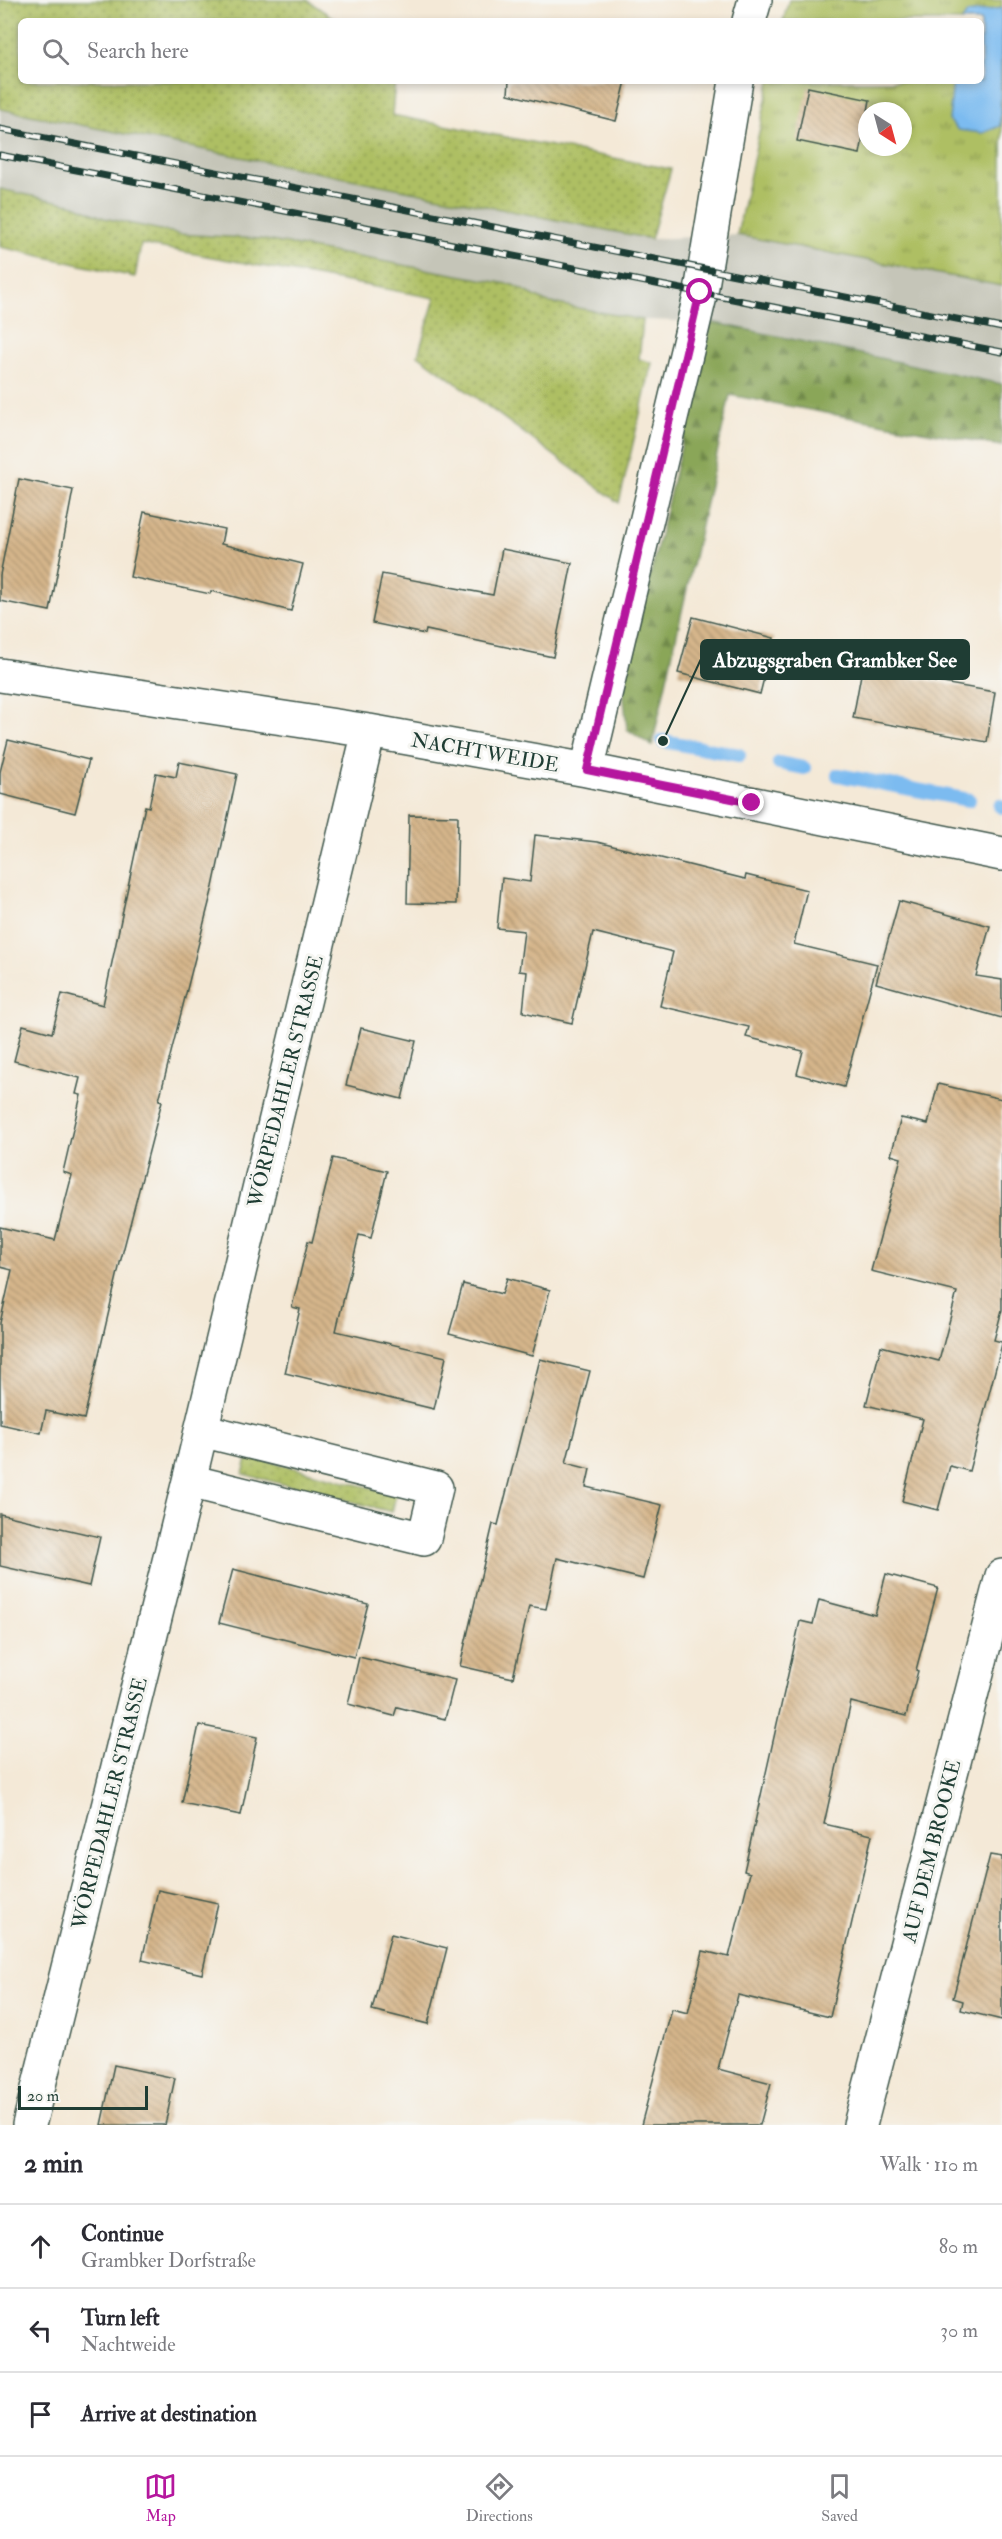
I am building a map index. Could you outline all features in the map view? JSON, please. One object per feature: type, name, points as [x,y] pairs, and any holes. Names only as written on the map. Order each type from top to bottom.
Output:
[{"type":"street","points":[[750,18],[754,0]]},
{"type":"street","points":[[587,770],[700,292],[735,84]]},
{"type":"street","name":"NACHTWEIDE","points":[[0,675],[369,731],[587,770],[1002,854]]},
{"type":"street","name":"WÖRPEDAHLER STRASSE","points":[[29,2125],[189,1481],[369,731]]},
{"type":"street","points":[[189,1481],[424,1539],[434,1498],[436,1488],[201,1430]]},
{"type":"street","name":"AUF DEM BROOKE","points":[[860,2125],[1002,1576]]},
{"type":"shaded area","points":[[0,109],[651,239],[737,235],[1002,286],[1002,384],[711,322],[643,320],[546,302],[513,285],[260,239],[180,234],[104,218],[75,205],[0,189]]},
{"type":"green space","points":[[0,0],[307,0],[334,18],[18,18],[18,84],[395,84],[392,115],[671,169],[651,239],[0,109]]},
{"type":"green space","points":[[789,0],[1002,0],[1002,286],[737,235],[769,84],[984,84],[984,18],[784,18]]},
{"type":"green space","points":[[0,189],[75,205],[104,218],[180,234],[260,239],[513,285],[546,302],[643,320],[639,359],[652,363],[619,503],[418,355],[435,298],[141,244],[135,277],[0,247]]},
{"type":"green space","points":[[711,322],[1002,384],[1002,446],[730,395],[652,746],[627,729],[623,689]]},
{"type":"green space","points":[[248,1456],[396,1494],[392,1512],[243,1474]]},
{"type":"water","points":[[1002,8],[1000,126],[983,133],[958,130],[949,120],[953,84],[984,84],[984,18],[964,18],[967,13]]},
{"type":"building","points":[[509,84],[625,84],[616,121],[508,94]]},
{"type":"building","points":[[808,87],[870,100],[870,102],[858,102],[858,154],[797,141]]},
{"type":"building","points":[[19,479],[73,490],[50,611],[0,601],[0,575]]},
{"type":"building","points":[[144,512],[224,529],[221,544],[303,564],[291,611],[211,591],[210,594],[130,577]]},
{"type":"building","points":[[502,549],[572,563],[553,657],[426,630],[425,634],[372,623],[382,574],[493,595]]},
{"type":"building","points":[[693,617],[774,638],[760,694],[678,673]]},
{"type":"building","points":[[862,669],[995,692],[987,742],[853,718]]},
{"type":"building","points":[[8,740],[89,760],[75,813],[0,794],[0,772]]},
{"type":"building","points":[[179,762],[237,774],[213,887],[159,1100],[162,1101],[120,1263],[84,1419],[46,1411],[41,1433],[0,1424],[0,1323],[12,1270],[0,1267],[0,1227],[55,1240],[72,1175],[63,1172],[81,1095],[76,1094],[80,1078],[14,1061],[23,1025],[52,1033],[62,994],[103,1005],[145,806],[149,807],[156,773],[176,777]]},
{"type":"building","points":[[409,815],[458,816],[456,904],[407,903]]},
{"type":"building","points":[[535,835],[597,842],[745,879],[746,875],[807,890],[794,944],[877,964],[844,1087],[797,1074],[803,1051],[746,1037],[749,1027],[660,1006],[673,952],[593,932],[572,1023],[523,1012],[527,972],[519,971],[524,931],[497,928],[502,878],[530,882]]},
{"type":"building","points":[[899,901],[990,926],[976,976],[1002,980],[1002,1018],[876,983]]},
{"type":"building","points":[[361,1028],[416,1041],[402,1099],[346,1085]]},
{"type":"building","points":[[938,1084],[1002,1099],[1002,1310],[994,1340],[1002,1344],[969,1471],[950,1466],[938,1510],[902,1501],[923,1419],[866,1405],[881,1346],[939,1361],[957,1292],[871,1271],[901,1158],[891,1155],[901,1118],[928,1124]]},
{"type":"building","points":[[333,1158],[387,1171],[371,1238],[359,1235],[336,1331],[446,1357],[434,1409],[285,1373],[300,1309],[292,1307],[308,1241],[312,1242]]},
{"type":"building","points":[[507,1278],[550,1290],[532,1356],[449,1334],[463,1284],[502,1294]]},
{"type":"building","points":[[540,1359],[590,1371],[566,1463],[590,1469],[586,1487],[662,1505],[643,1579],[557,1558],[546,1609],[529,1606],[513,1678],[460,1666],[493,1524],[498,1525]]},
{"type":"building","points":[[0,1514],[100,1537],[89,1586],[0,1566]]},
{"type":"building","points":[[233,1569],[368,1604],[354,1657],[219,1623]]},
{"type":"building","points":[[886,1574],[938,1588],[906,1716],[851,1702],[824,1824],[872,1835],[830,2017],[738,1995],[718,2069],[771,2083],[760,2125],[641,2125],[672,2009],[688,2013],[703,1951],[729,1957],[750,1873],[744,1871],[800,1621],[813,1624],[819,1600],[875,1615]]},
{"type":"building","points":[[359,1657],[455,1680],[445,1719],[397,1707],[394,1716],[348,1704]]},
{"type":"building","points":[[199,1725],[257,1737],[241,1815],[182,1803]]},
{"type":"building","points":[[990,1855],[1002,1857],[1002,2020],[961,2010],[963,2001],[953,1998]]},
{"type":"building","points":[[158,1890],[218,1903],[202,1974],[142,1960]]},
{"type":"building","points":[[391,1934],[447,1948],[428,2024],[372,2010]]},
{"type":"building","points":[[114,2065],[175,2078],[165,2125],[101,2125]]},
{"type":"waterway","points":[[663,741],[739,755]]},
{"type":"waterway","points":[[779,763],[804,768]]},
{"type":"waterway","points":[[838,775],[969,800]]},
{"type":"railway","points":[[0,129],[1002,328]]},
{"type":"railway","points":[[0,155],[1002,352]]},
{"type":"place","name":"Abzugsgraben Grambker See","points":[[663,741]]},
{"type":"route","points":[[700,292],[587,770],[752,803]]}]
